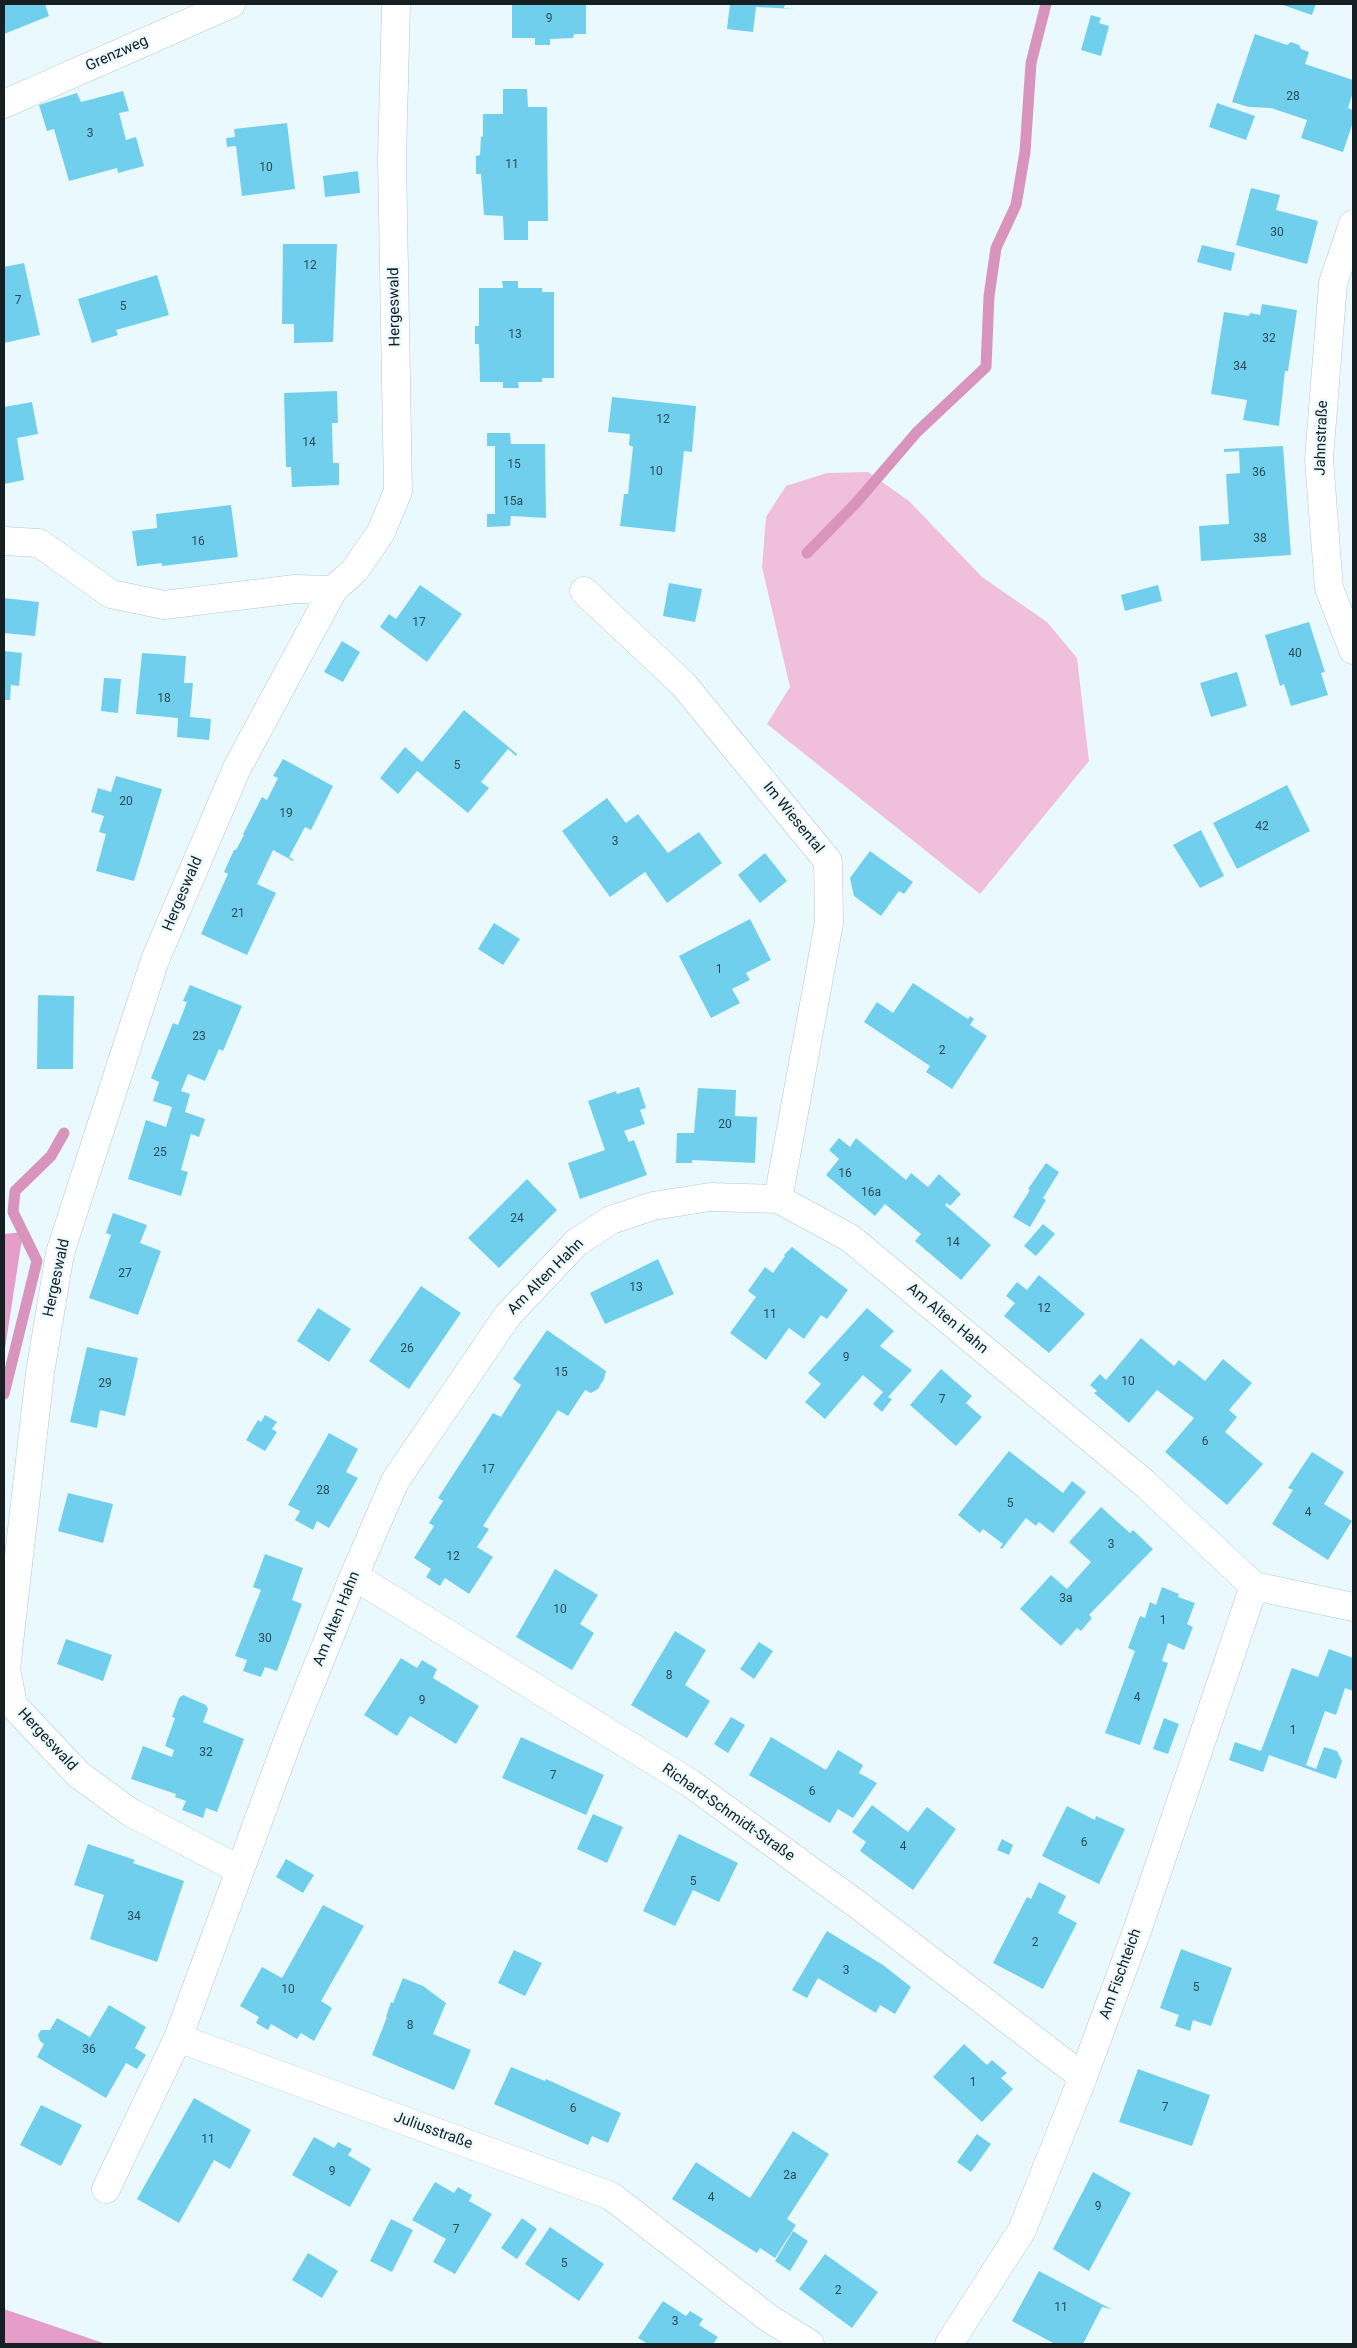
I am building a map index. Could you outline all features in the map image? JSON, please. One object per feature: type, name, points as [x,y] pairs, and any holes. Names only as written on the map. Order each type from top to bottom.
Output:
[{"type":"street","name":"Grenzweg","points":[[4,104],[231,4]]},
{"type":"street","name":"Hergeswald","points":[[240,1870],[130,1812],[79,1775],[13,1705],[6,1669],[40,1373],[60,1253],[155,960],[237,768],[333,590],[355,570],[382,532],[398,491],[392,159],[396,4]]},
{"type":"street","name":"Jahnstraße","points":[[1353,224],[1333,284],[1319,460],[1329,588],[1353,650]]},
{"type":"street","points":[[4,541],[39,543],[111,594],[164,605],[294,589],[333,590]]},
{"type":"street","name":"Im Wiesental","points":[[584,590],[682,684],[828,861],[829,923],[778,1199]]},
{"type":"street","name":"Am Alten Hahn","points":[[178,2038],[291,1732],[395,1480],[508,1315],[576,1243],[611,1220],[653,1206],[710,1197],[778,1199],[850,1238],[1143,1482],[1254,1586]]},
{"type":"street","name":"Richard-Schmidt-Straße","points":[[354,1576],[690,1783],[858,1905],[1083,2077]]},
{"type":"street","points":[[1254,1586],[1353,1607]]},
{"type":"street","name":"Am Fischteich","points":[[949,2344],[1022,2230],[1083,2077],[1141,1918],[1254,1586]]},
{"type":"street","points":[[106,2188],[178,2038]]},
{"type":"street","name":"Juliusstraße","points":[[178,2038],[611,2196],[766,2317],[810,2344]]},
{"type":"shaded area","points":[[868,472],[909,501],[982,577],[1047,622],[1077,658],[1089,761],[980,894],[767,724],[790,687],[762,567],[766,517],[786,486],[827,473]]},
{"type":"shaded area","points":[[23,1232],[4,1355],[4,1234]]},
{"type":"shaded area","points":[[4,2309],[106,2344],[4,2344]]},
{"type":"building","points":[[4,4],[45,4],[49,16],[4,34]]},
{"type":"building","points":[[512,4],[586,4],[586,34],[574,34],[573,38],[550,39],[550,45],[535,45],[535,38],[512,38]]},
{"type":"building","points":[[730,4],[785,4],[784,8],[795,9],[756,7],[753,32],[727,29]]},
{"type":"building","points":[[1280,4],[1316,4],[1312,15]]},
{"type":"building","points":[[1091,15],[1101,18],[1099,23],[1109,26],[1101,56],[1081,50]]},
{"type":"building","points":[[1255,34],[1287,45],[1291,42],[1299,45],[1301,49],[1309,52],[1305,64],[1353,80],[1353,92],[1348,108],[1353,110],[1353,122],[1343,152],[1301,138],[1307,120],[1271,108],[1249,107],[1232,102]]},
{"type":"building","points":[[503,89],[527,89],[528,107],[547,107],[548,221],[528,221],[528,240],[504,240],[503,216],[484,215],[481,174],[476,174],[476,156],[480,155],[481,136],[483,137],[483,114],[503,114]]},
{"type":"building","points":[[123,91],[129,111],[119,113],[126,140],[136,137],[144,166],[118,173],[117,168],[69,181],[54,129],[47,131],[39,105],[77,93],[81,102]]},
{"type":"building","points":[[1217,103],[1255,116],[1246,140],[1209,127]]},
{"type":"building","points":[[287,123],[295,189],[242,196],[236,146],[227,147],[226,138],[235,137],[234,129]]},
{"type":"building","points":[[358,171],[360,193],[325,197],[323,176]]},
{"type":"building","points":[[1251,188],[1280,195],[1276,210],[1318,221],[1307,264],[1236,245]]},
{"type":"building","points":[[283,244],[337,244],[333,342],[294,343],[294,324],[282,324]]},
{"type":"building","points":[[1202,245],[1235,253],[1231,271],[1197,262]]},
{"type":"building","points":[[24,263],[40,335],[4,343],[4,267]]},
{"type":"building","points":[[157,275],[169,315],[116,330],[118,335],[92,343],[78,299]]},
{"type":"building","points":[[502,281],[518,281],[518,288],[542,288],[542,292],[554,292],[554,378],[542,378],[542,382],[518,382],[519,388],[503,388],[503,382],[480,382],[479,344],[475,344],[475,326],[479,326],[479,288],[503,288]]},
{"type":"building","points":[[1262,304],[1297,310],[1288,371],[1285,371],[1279,426],[1243,420],[1247,400],[1211,394],[1224,312],[1249,316],[1250,313],[1260,315]]},
{"type":"building","points":[[337,391],[338,423],[332,423],[333,463],[339,463],[339,485],[292,487],[291,467],[286,467],[284,393]]},
{"type":"building","points":[[612,397],[696,406],[692,452],[684,451],[675,532],[620,526],[624,494],[628,494],[633,447],[629,445],[630,434],[608,432]]},
{"type":"building","points":[[32,402],[38,434],[17,438],[24,480],[4,484],[4,407]]},
{"type":"building","points":[[487,433],[510,433],[511,444],[545,444],[546,518],[511,516],[510,526],[487,527],[487,514],[495,514],[495,446],[487,446]]},
{"type":"building","points":[[1283,446],[1291,555],[1201,561],[1199,526],[1229,524],[1226,474],[1240,473],[1239,451],[1224,452],[1224,449]]},
{"type":"building","points":[[231,505],[238,557],[162,566],[162,563],[137,566],[132,531],[157,528],[156,514]]},
{"type":"building","points":[[669,583],[702,589],[695,622],[663,616]]},
{"type":"building","points":[[420,585],[462,614],[427,662],[380,627],[389,614],[396,619]]},
{"type":"building","points":[[1158,585],[1162,601],[1125,611],[1121,595]]},
{"type":"building","points":[[4,598],[39,602],[35,636],[4,633]]},
{"type":"building","points":[[1309,622],[1325,672],[1321,673],[1328,695],[1291,706],[1284,684],[1280,686],[1265,635]]},
{"type":"building","points":[[342,641],[360,652],[343,682],[324,672]]},
{"type":"building","points":[[4,651],[22,653],[19,686],[11,685],[10,700],[4,700]]},
{"type":"building","points":[[142,653],[186,656],[184,683],[193,683],[190,717],[211,719],[209,740],[177,737],[178,718],[136,714]]},
{"type":"building","points":[[1237,672],[1247,706],[1211,717],[1200,683]]},
{"type":"building","points":[[104,678],[121,679],[118,713],[101,711]]},
{"type":"building","points":[[464,710],[517,754],[516,756],[508,749],[481,782],[489,788],[468,813],[417,771],[398,794],[380,778],[405,747],[422,762]]},
{"type":"building","points":[[283,759],[333,786],[311,830],[305,827],[289,857],[294,860],[273,850],[257,884],[276,893],[247,955],[201,934],[228,874],[224,872],[234,850],[236,850],[244,835],[262,797],[267,800],[278,778],[273,776]]},
{"type":"building","points":[[116,776],[162,789],[134,881],[96,871],[106,834],[99,832],[104,816],[91,812],[98,788],[111,792]]},
{"type":"building","points":[[1287,785],[1310,831],[1237,869],[1213,823]]},
{"type":"building","points":[[607,798],[626,823],[638,814],[668,853],[699,832],[722,863],[667,903],[645,872],[610,897],[562,831]]},
{"type":"building","points":[[1201,830],[1224,876],[1200,888],[1173,845]]},
{"type":"building","points":[[870,851],[913,882],[904,894],[899,891],[881,916],[854,896],[850,878]]},
{"type":"building","points":[[765,853],[787,881],[760,903],[738,875]]},
{"type":"building","points":[[750,919],[771,960],[746,973],[750,980],[732,989],[740,1003],[711,1018],[679,956]]},
{"type":"building","points":[[494,923],[520,939],[503,965],[478,949]]},
{"type":"building","points":[[913,983],[968,1019],[970,1016],[974,1019],[970,1025],[987,1036],[952,1089],[926,1072],[930,1066],[864,1022],[877,1002],[893,1013]]},
{"type":"building","points":[[190,985],[242,1006],[223,1051],[219,1049],[205,1081],[188,1074],[181,1091],[190,1094],[185,1112],[205,1119],[199,1137],[191,1134],[181,1170],[188,1172],[181,1196],[128,1179],[146,1120],[166,1127],[172,1107],[153,1101],[159,1082],[151,1078],[173,1023],[178,1025],[187,1002],[183,1001]]},
{"type":"building","points":[[38,995],[74,996],[73,1069],[37,1069]]},
{"type":"building","points":[[639,1087],[646,1108],[640,1110],[645,1124],[624,1131],[629,1142],[634,1140],[647,1175],[580,1199],[568,1163],[605,1150],[588,1101],[616,1091],[617,1094]]},
{"type":"building","points":[[698,1088],[736,1090],[735,1116],[757,1117],[755,1163],[692,1160],[692,1163],[676,1163],[677,1133],[694,1133]]},
{"type":"building","points":[[839,1138],[850,1147],[856,1138],[906,1180],[911,1173],[928,1187],[939,1174],[961,1194],[950,1206],[947,1203],[945,1205],[991,1245],[961,1280],[915,1241],[921,1234],[885,1204],[875,1216],[826,1175],[839,1159],[829,1150]]},
{"type":"building","points":[[1046,1163],[1059,1172],[1043,1198],[1046,1200],[1030,1227],[1013,1217],[1030,1190],[1028,1189]]},
{"type":"building","points":[[527,1179],[557,1210],[499,1268],[468,1238]]},
{"type":"building","points":[[113,1213],[147,1225],[140,1243],[161,1251],[138,1315],[89,1298],[111,1235],[106,1233]]},
{"type":"building","points":[[1043,1224],[1055,1234],[1036,1256],[1024,1246]]},
{"type":"building","points":[[792,1247],[848,1290],[827,1319],[821,1315],[804,1339],[789,1328],[766,1360],[730,1333],[756,1297],[748,1291],[765,1267],[773,1273],[784,1255]]},
{"type":"building","points":[[658,1259],[674,1294],[605,1324],[590,1293]]},
{"type":"building","points":[[1039,1275],[1085,1314],[1049,1353],[1004,1316],[1015,1303],[1006,1296],[1017,1282],[1027,1290]]},
{"type":"building","points":[[421,1286],[461,1313],[409,1389],[369,1361]]},
{"type":"building","points":[[318,1308],[351,1329],[329,1362],[297,1341]]},
{"type":"building","points":[[867,1308],[894,1331],[880,1346],[912,1370],[888,1397],[892,1399],[882,1412],[873,1404],[883,1392],[863,1375],[825,1419],[805,1402],[821,1384],[808,1373]]},
{"type":"building","points":[[547,1330],[606,1371],[604,1379],[598,1389],[591,1393],[585,1390],[568,1416],[558,1410],[483,1526],[489,1529],[477,1547],[493,1557],[469,1594],[445,1578],[440,1586],[426,1577],[431,1569],[414,1558],[434,1526],[429,1523],[443,1501],[438,1498],[493,1413],[501,1417],[521,1385],[513,1379]]},
{"type":"building","points":[[1141,1338],[1174,1366],[1179,1360],[1205,1381],[1223,1359],[1252,1383],[1229,1410],[1237,1417],[1225,1432],[1263,1464],[1227,1505],[1165,1452],[1194,1418],[1157,1390],[1129,1423],[1094,1393],[1097,1391],[1090,1385],[1100,1374],[1106,1380]]},
{"type":"building","points":[[87,1347],[138,1358],[125,1416],[100,1410],[97,1428],[70,1422]]},
{"type":"building","points":[[941,1369],[972,1396],[966,1403],[982,1417],[956,1446],[910,1405]]},
{"type":"building","points":[[265,1415],[277,1422],[272,1429],[277,1432],[265,1451],[246,1440],[258,1420],[261,1422]]},
{"type":"building","points":[[329,1433],[358,1449],[346,1472],[358,1478],[329,1528],[317,1521],[313,1530],[295,1520],[300,1511],[288,1505]]},
{"type":"building","points":[[1009,1451],[1063,1493],[1072,1481],[1086,1492],[1053,1533],[1039,1522],[1036,1526],[1026,1518],[1002,1549],[1000,1548],[1003,1544],[983,1529],[980,1533],[958,1515]]},
{"type":"building","points":[[1312,1452],[1344,1472],[1324,1504],[1352,1521],[1328,1560],[1272,1524],[1293,1490],[1288,1488]]},
{"type":"building","points":[[68,1493],[113,1504],[103,1543],[58,1531]]},
{"type":"building","points":[[1101,1507],[1130,1533],[1133,1530],[1153,1549],[1089,1615],[1092,1618],[1081,1631],[1077,1628],[1061,1646],[1020,1609],[1051,1575],[1067,1589],[1091,1562],[1069,1542]]},
{"type":"building","points":[[265,1554],[303,1568],[292,1600],[302,1604],[277,1671],[265,1667],[261,1677],[243,1671],[247,1660],[235,1656],[261,1590],[253,1587]]},
{"type":"building","points":[[555,1569],[598,1595],[580,1624],[594,1633],[572,1670],[516,1637]]},
{"type":"building","points":[[1162,1587],[1179,1594],[1178,1597],[1195,1603],[1187,1624],[1193,1627],[1184,1650],[1168,1643],[1162,1661],[1168,1663],[1140,1745],[1105,1733],[1135,1651],[1128,1648],[1140,1616],[1145,1618],[1150,1602],[1156,1605]]},
{"type":"building","points":[[675,1631],[706,1650],[685,1685],[710,1701],[687,1738],[631,1705]]},
{"type":"building","points":[[66,1639],[112,1655],[103,1681],[57,1664]]},
{"type":"building","points":[[759,1642],[773,1651],[754,1679],[740,1669]]},
{"type":"building","points":[[1329,1649],[1353,1658],[1353,1691],[1345,1688],[1336,1715],[1325,1711],[1306,1765],[1316,1769],[1324,1747],[1337,1751],[1342,1761],[1336,1779],[1269,1755],[1263,1772],[1229,1760],[1235,1742],[1261,1751],[1292,1668],[1318,1677]]},
{"type":"building","points":[[401,1658],[417,1668],[422,1660],[437,1669],[433,1678],[479,1706],[456,1744],[410,1716],[397,1736],[364,1715]]},
{"type":"building","points":[[183,1695],[206,1705],[208,1709],[203,1722],[244,1739],[217,1812],[206,1808],[203,1818],[182,1810],[186,1801],[175,1797],[176,1794],[131,1779],[143,1746],[172,1757],[174,1750],[165,1746],[175,1718],[172,1717],[179,1698]]},
{"type":"building","points":[[731,1717],[745,1725],[728,1753],[714,1744]]},
{"type":"building","points":[[1164,1718],[1179,1724],[1168,1754],[1153,1749]]},
{"type":"building","points":[[521,1737],[604,1775],[586,1815],[502,1778]]},
{"type":"building","points":[[771,1737],[826,1770],[838,1750],[863,1765],[859,1773],[877,1783],[853,1818],[838,1809],[830,1823],[749,1775]]},
{"type":"building","points":[[872,1805],[908,1832],[927,1807],[956,1829],[913,1890],[860,1851],[866,1842],[852,1832]]},
{"type":"building","points":[[1067,1806],[1095,1820],[1096,1816],[1125,1829],[1099,1884],[1042,1856]]},
{"type":"building","points":[[593,1814],[623,1827],[607,1863],[577,1849]]},
{"type":"building","points":[[679,1834],[738,1863],[719,1902],[693,1890],[675,1926],[643,1911]]},
{"type":"building","points":[[1002,1839],[1013,1845],[1009,1855],[997,1850]]},
{"type":"building","points":[[88,1844],[135,1860],[133,1863],[184,1881],[157,1962],[90,1939],[104,1895],[74,1885]]},
{"type":"building","points":[[286,1859],[314,1875],[303,1893],[276,1877]]},
{"type":"building","points":[[1039,1882],[1066,1896],[1058,1913],[1077,1923],[1043,1989],[993,1963],[1027,1897],[1031,1899]]},
{"type":"building","points":[[323,1905],[364,1926],[321,2001],[332,2008],[314,2041],[301,2033],[297,2039],[271,2024],[268,2030],[256,2023],[259,2017],[240,2006],[262,1967],[282,1978]]},
{"type":"building","points":[[827,1931],[883,1965],[911,1987],[895,2014],[880,2005],[876,2013],[818,1978],[807,1998],[792,1990]]},
{"type":"building","points":[[1181,1949],[1232,1968],[1211,2026],[1193,2020],[1190,2031],[1175,2026],[1179,2015],[1160,2008]]},
{"type":"building","points":[[514,1950],[542,1963],[525,1996],[498,1983]]},
{"type":"building","points":[[403,1978],[423,1986],[446,2003],[433,2034],[471,2050],[454,2090],[372,2055],[391,2002],[393,2003]]},
{"type":"building","points":[[109,2005],[146,2027],[135,2048],[146,2055],[137,2069],[126,2063],[106,2098],[37,2057],[44,2044],[40,2041],[38,2035],[41,2030],[50,2030],[57,2018],[90,2037]]},
{"type":"building","points":[[964,2044],[987,2065],[992,2060],[1007,2073],[1001,2078],[1013,2089],[982,2122],[933,2077]]},
{"type":"building","points":[[511,2067],[545,2081],[546,2079],[621,2113],[608,2143],[592,2136],[588,2145],[494,2104]]},
{"type":"building","points":[[1138,2069],[1210,2095],[1192,2146],[1119,2122]]},
{"type":"building","points":[[194,2098],[251,2130],[230,2169],[214,2160],[179,2223],[137,2199]]},
{"type":"building","points":[[41,2105],[82,2125],[61,2166],[20,2145]]},
{"type":"building","points":[[793,2131],[829,2154],[787,2219],[796,2225],[775,2258],[760,2248],[757,2253],[672,2199],[696,2162],[750,2198]]},
{"type":"building","points":[[977,2134],[991,2144],[971,2172],[957,2162]]},
{"type":"building","points":[[314,2137],[334,2148],[338,2142],[352,2149],[348,2155],[371,2169],[350,2207],[292,2175]]},
{"type":"building","points":[[1093,2172],[1131,2193],[1089,2271],[1053,2249]]},
{"type":"building","points":[[435,2182],[454,2193],[458,2187],[472,2195],[469,2201],[492,2214],[455,2274],[433,2262],[446,2239],[412,2220]]},
{"type":"building","points":[[522,2218],[537,2229],[517,2259],[501,2248]]},
{"type":"building","points":[[391,2219],[413,2230],[392,2272],[370,2261]]},
{"type":"building","points":[[550,2227],[604,2264],[579,2301],[525,2264]]},
{"type":"building","points":[[793,2231],[808,2241],[790,2271],[775,2261]]},
{"type":"building","points":[[308,2253],[338,2271],[322,2298],[292,2280]]},
{"type":"building","points":[[825,2254],[878,2292],[852,2328],[799,2289]]},
{"type":"building","points":[[1039,2271],[1111,2309],[1102,2307],[1083,2344],[1055,2344],[1012,2321]]},
{"type":"building","points":[[663,2301],[686,2316],[690,2311],[703,2319],[699,2325],[718,2337],[713,2344],[648,2344],[638,2338]]},
{"type":"waterway","points":[[807,553],[856,503],[917,432],[986,367],[989,296],[996,248],[1016,205],[1025,152],[1031,63],[1046,4]]},
{"type":"waterway","points":[[4,1394],[37,1261],[13,1212],[15,1191],[51,1156],[64,1133]]}]
